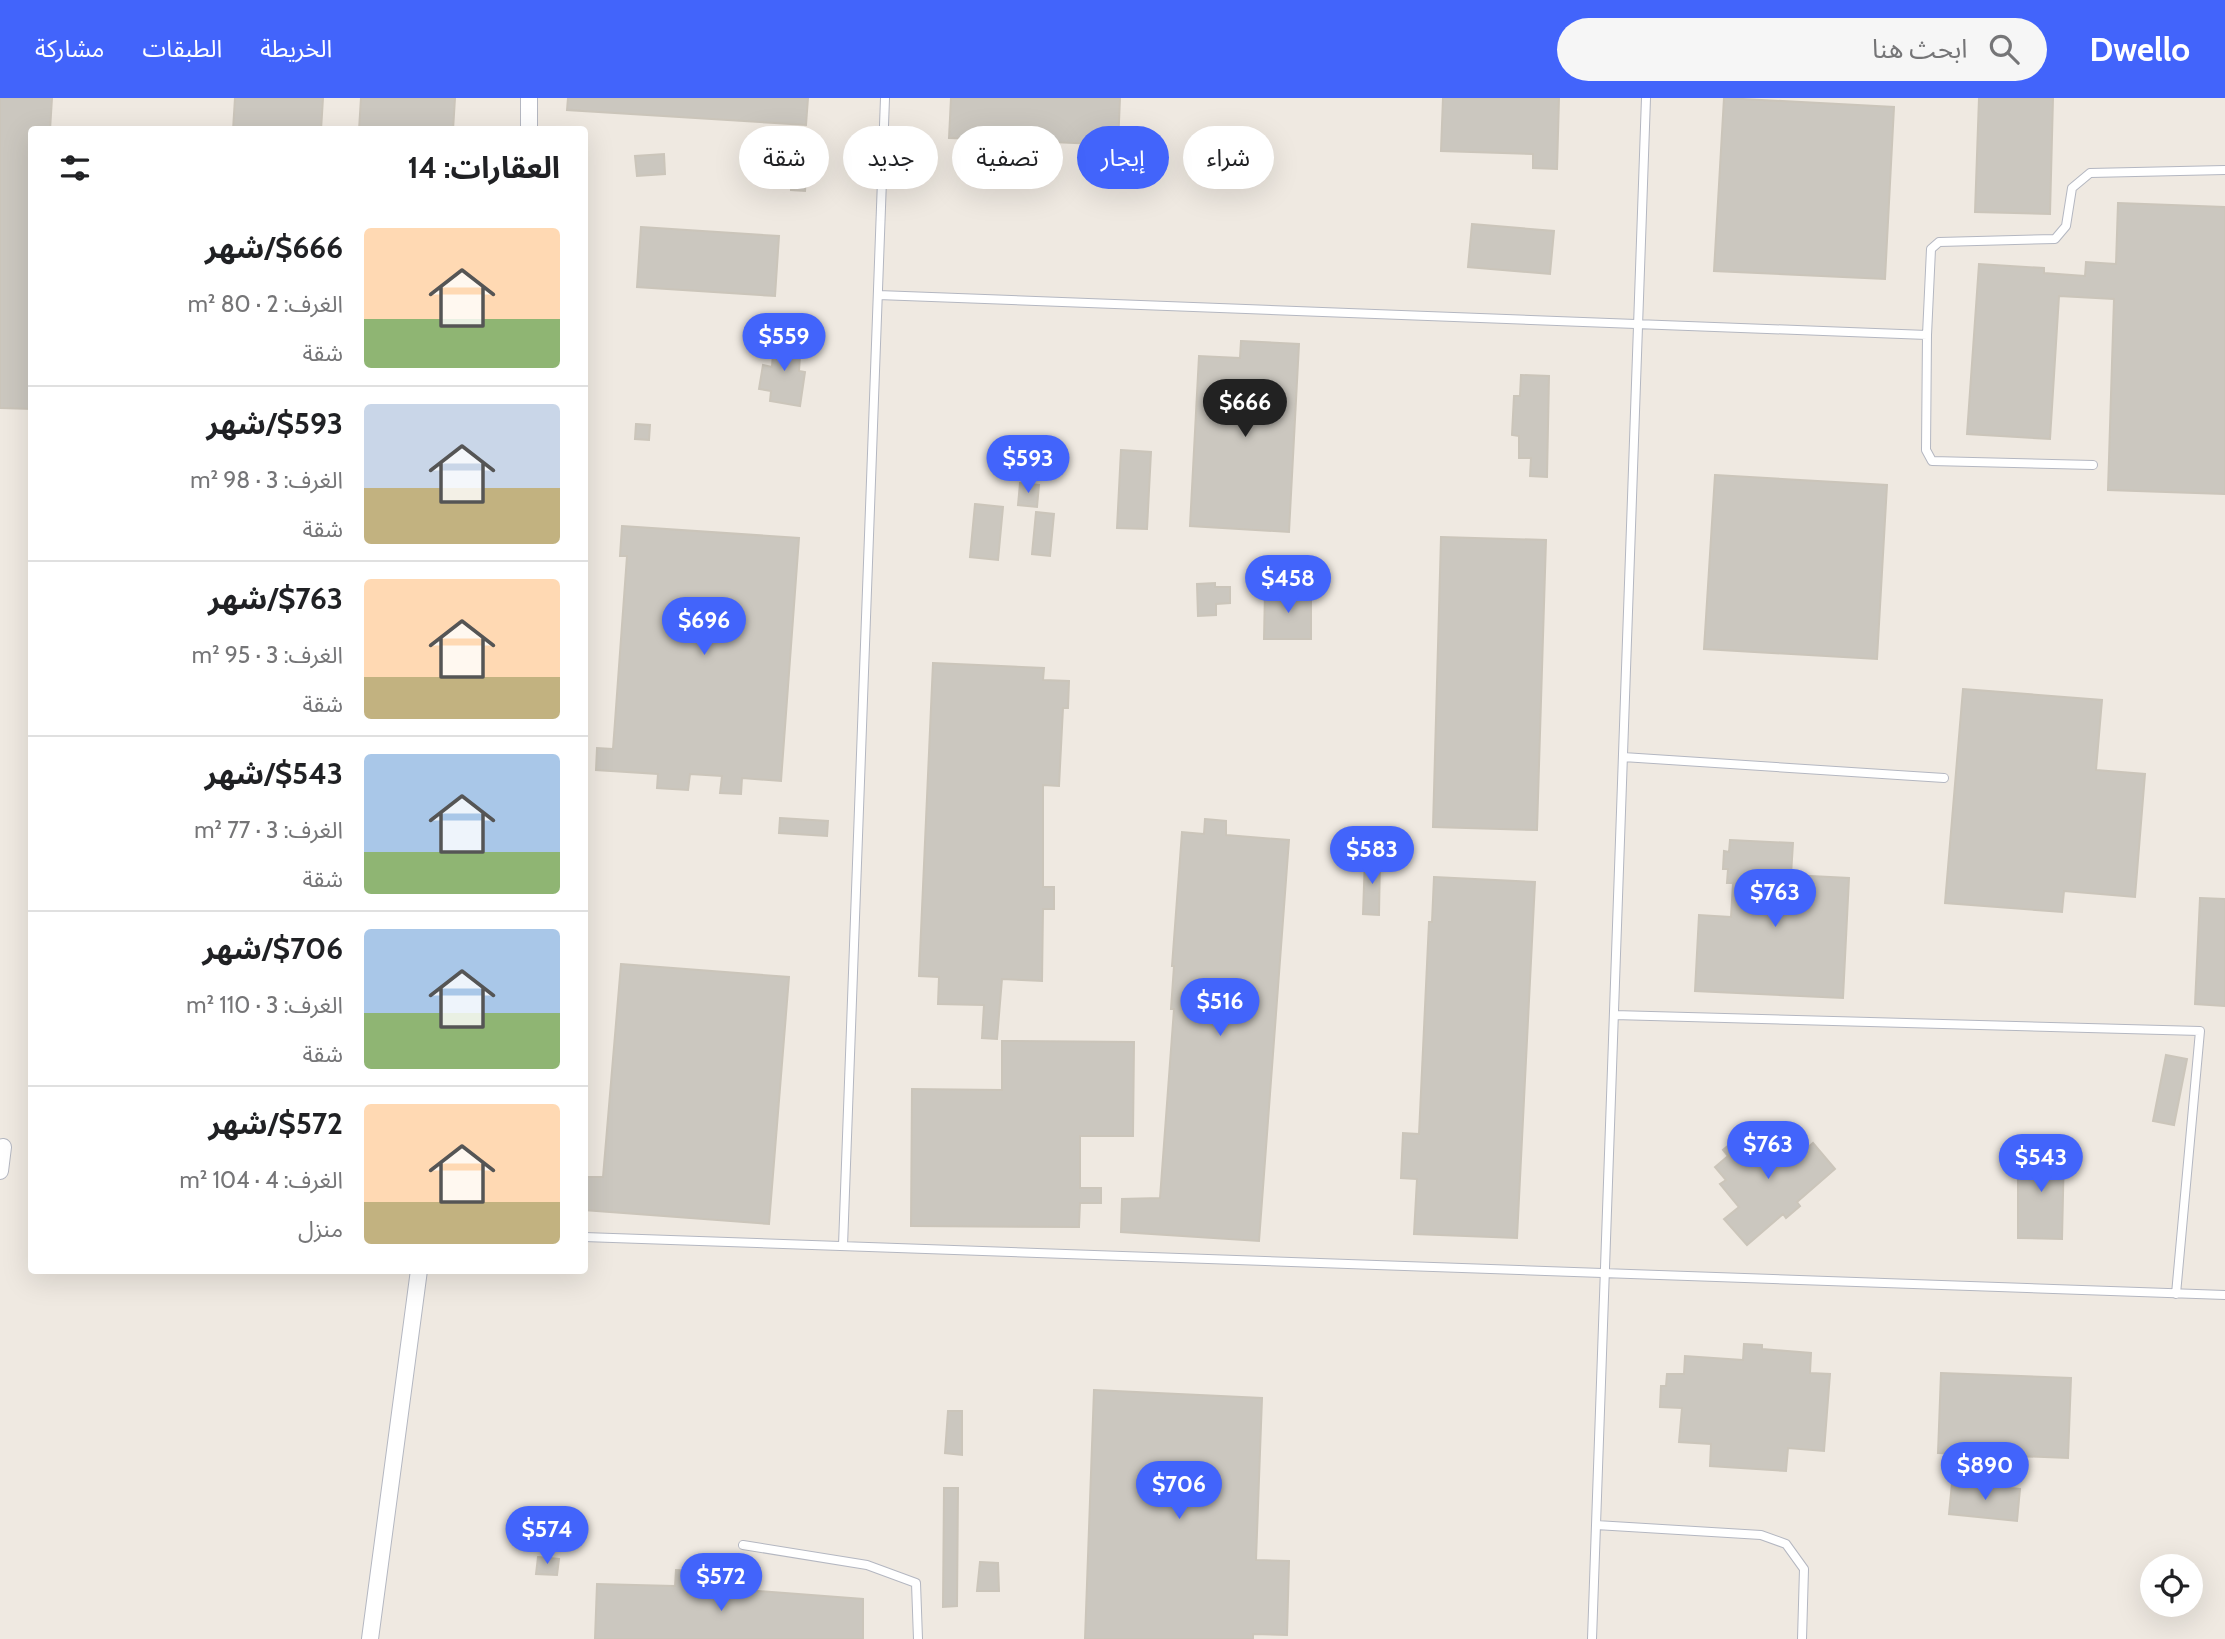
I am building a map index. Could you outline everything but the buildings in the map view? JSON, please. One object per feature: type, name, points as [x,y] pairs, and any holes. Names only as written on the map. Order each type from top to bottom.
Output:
[{"type":"street","points":[[529,98],[529,126]]},
{"type":"street","points":[[0,1171],[3,1147]]},
{"type":"street","points":[[370,1639],[418,1274]]},
{"type":"lane","points":[[842,1246],[885,98]]},
{"type":"lane","points":[[1592,1639],[1647,98]]},
{"type":"lane","points":[[2093,465],[1933,461],[1926,450],[1930,249],[1938,242],[2055,239],[2066,226],[2072,188],[2090,173],[2225,170]]},
{"type":"lane","points":[[878,295],[1927,335]]},
{"type":"lane","points":[[1623,757],[1944,778]]},
{"type":"lane","points":[[1614,1015],[2200,1031],[2176,1294]]},
{"type":"lane","points":[[588,1237],[2225,1295]]},
{"type":"lane","points":[[1596,1525],[1760,1535],[1786,1544],[1804,1569],[1802,1639]]},
{"type":"lane","points":[[743,1545],[867,1565],[916,1583],[918,1639]]}]
